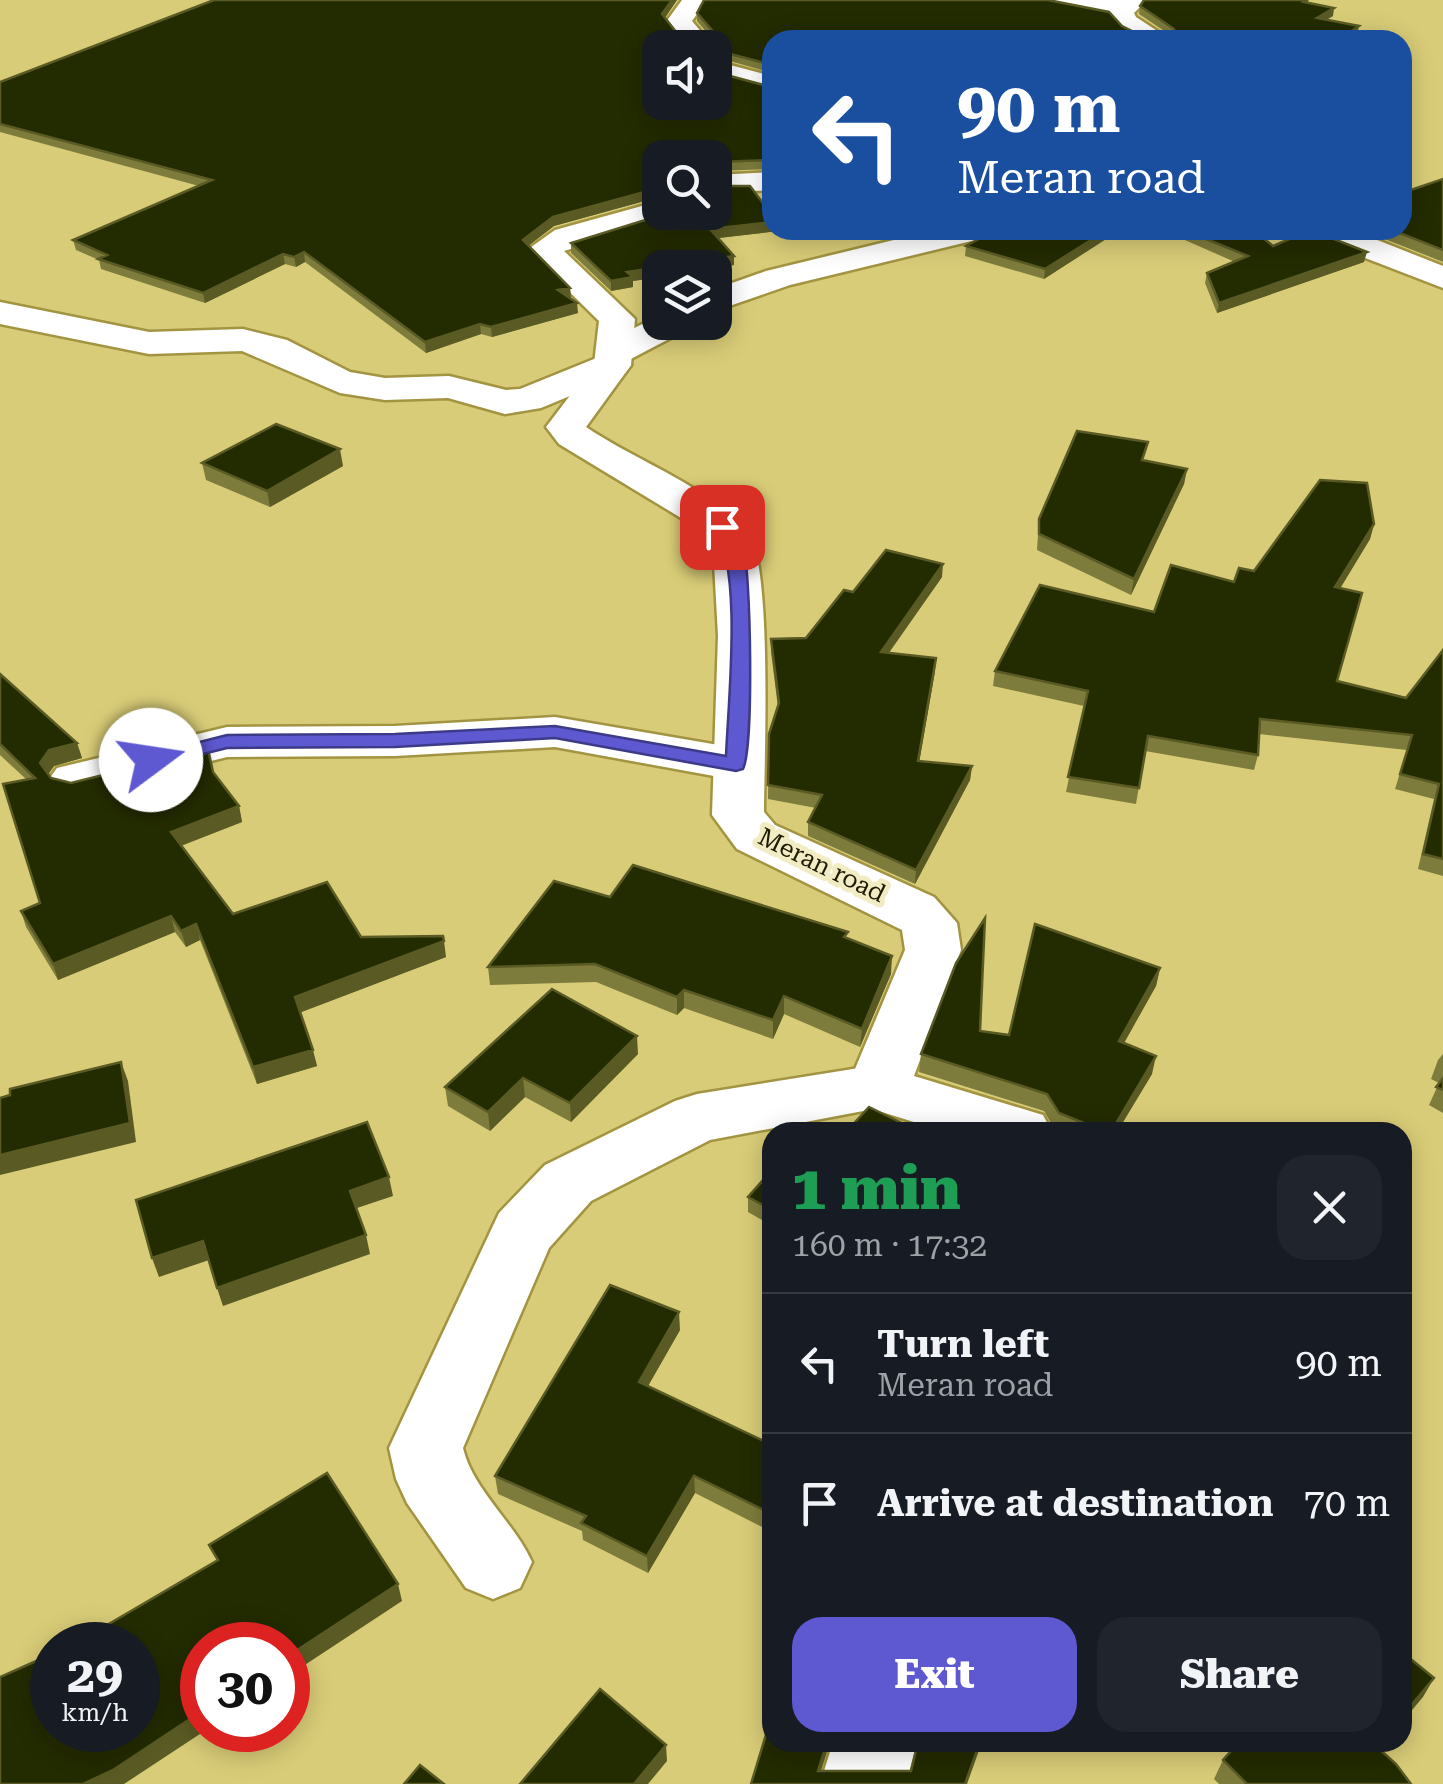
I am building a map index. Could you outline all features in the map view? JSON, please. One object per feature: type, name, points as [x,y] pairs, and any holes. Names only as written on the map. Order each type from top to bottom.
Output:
[{"type":"street","points":[[686,30],[679,22],[695,0]]},
{"type":"street","points":[[1057,0],[1127,6],[1136,30]]},
{"type":"street","points":[[732,73],[762,81]]},
{"type":"street","points":[[732,183],[762,181]]},
{"type":"street","points":[[613,359],[618,319],[544,250],[558,239],[642,220]]},
{"type":"street","points":[[732,295],[778,278],[935,240]]},
{"type":"street","points":[[1348,240],[1443,278]]},
{"type":"street","points":[[0,313],[149,343],[243,340],[274,348],[340,382],[385,389],[448,386],[505,402],[526,400],[644,340]]},
{"type":"street","name":"Meran road","points":[[613,359],[566,427],[573,436],[706,515],[734,542],[741,636],[738,815],[756,837],[914,910],[929,923],[933,950],[878,1088]]},
{"type":"street","points":[[75,778],[227,742],[395,741],[555,732],[736,764]]},
{"type":"street","points":[[493,1562],[433,1479],[426,1448],[523,1232],[568,1184],[697,1118],[878,1088],[989,1122]]},
{"type":"street","points":[[863,1784],[872,1752]]},
{"type":"building","points":[[214,0],[672,0],[662,14],[675,30],[642,30],[642,120],[732,120],[732,77],[762,85],[762,160],[732,161],[732,140],[642,140],[642,193],[553,217],[523,240],[570,288],[558,290],[577,303],[491,327],[480,324],[425,342],[304,252],[294,257],[283,254],[203,293],[98,259],[107,255],[73,240],[212,180],[0,124],[0,82]]},
{"type":"building","points":[[704,0],[1048,0],[1109,12],[1130,30],[762,30],[762,62],[732,54],[732,30],[712,30],[697,13]]},
{"type":"building","points":[[1144,0],[1308,0],[1304,2],[1334,8],[1317,18],[1359,26],[1353,30],[1174,30],[1140,6]]},
{"type":"building","points":[[1443,179],[1443,250],[1412,238],[1412,190]]},
{"type":"building","points":[[732,186],[750,186],[762,202],[762,223],[732,227]]},
{"type":"building","points":[[642,221],[642,230],[711,230],[729,250],[642,250],[642,270],[627,272],[633,277],[611,281],[571,243]]},
{"type":"building","points":[[977,240],[1091,240],[1045,269],[966,246]]},
{"type":"building","points":[[1209,240],[1266,240],[1273,246],[1287,240],[1336,240],[1367,252],[1219,303],[1207,273],[1248,256]]},
{"type":"building","points":[[276,424],[340,449],[267,491],[202,463]]},
{"type":"building","points":[[1077,431],[1148,442],[1142,460],[1187,469],[1134,579],[1039,534],[1039,519]]},
{"type":"building","points":[[1320,480],[1367,483],[1374,524],[1335,587],[1362,593],[1337,681],[1406,698],[1443,650],[1443,859],[1423,854],[1439,784],[1400,774],[1412,735],[1260,719],[1258,755],[1148,736],[1139,788],[1068,777],[1088,691],[995,671],[1040,585],[1154,612],[1171,565],[1234,582],[1239,568],[1254,571]]},
{"type":"building","points":[[886,550],[943,564],[881,652],[936,658],[918,761],[972,766],[916,870],[808,822],[822,795],[768,785],[769,734],[779,703],[771,639],[806,638],[844,590],[853,592]]},
{"type":"building","points":[[0,674],[77,743],[49,750],[40,763],[51,778],[71,783],[208,749],[213,772],[239,806],[171,832],[233,914],[327,882],[361,937],[443,936],[444,941],[295,997],[313,1050],[253,1067],[196,924],[181,931],[171,916],[53,964],[21,911],[40,903],[3,784],[35,778],[0,744]]},
{"type":"building","points":[[633,865],[848,932],[844,937],[892,956],[862,1029],[784,996],[773,1020],[684,990],[677,997],[595,964],[488,967],[554,881],[610,897]]},
{"type":"building","points":[[985,918],[980,1031],[1009,1035],[1035,924],[1160,968],[1119,1041],[1156,1056],[1117,1122],[1081,1122],[1059,1113],[1047,1094],[921,1054],[956,963]]},
{"type":"building","points":[[552,989],[637,1036],[570,1103],[523,1078],[488,1112],[445,1087]]},
{"type":"building","points":[[121,1062],[130,1123],[0,1155],[0,1098],[10,1095],[10,1089]]},
{"type":"building","points":[[869,1107],[900,1122],[855,1122]]},
{"type":"building","points":[[367,1122],[389,1177],[350,1191],[366,1235],[217,1288],[203,1241],[152,1258],[136,1200]]},
{"type":"building","points":[[762,1181],[762,1205],[748,1197]]},
{"type":"building","points":[[610,1285],[679,1312],[639,1382],[762,1440],[762,1509],[694,1476],[647,1556],[581,1523],[586,1516],[495,1476]]},
{"type":"building","points":[[327,1473],[398,1584],[310,1642],[310,1622],[180,1622],[180,1726],[160,1739],[160,1622],[112,1622],[218,1560],[209,1545]]},
{"type":"building","points":[[1412,1660],[1434,1678],[1412,1704]]},
{"type":"building","points":[[30,1664],[30,1752],[140,1752],[83,1784],[0,1784],[0,1677]]},
{"type":"building","points":[[600,1689],[666,1745],[634,1784],[520,1784]]},
{"type":"building","points":[[762,1748],[762,1752],[824,1752],[818,1771],[911,1771],[916,1752],[976,1752],[965,1784],[751,1784]]},
{"type":"building","points":[[1230,1752],[1383,1752],[1411,1784],[1247,1784],[1223,1760]]},
{"type":"building","points":[[420,1765],[444,1784],[404,1784]]},
{"type":"route","points":[[151,760],[227,742],[395,741],[555,732],[736,764],[741,636],[734,542],[722,527]]}]
